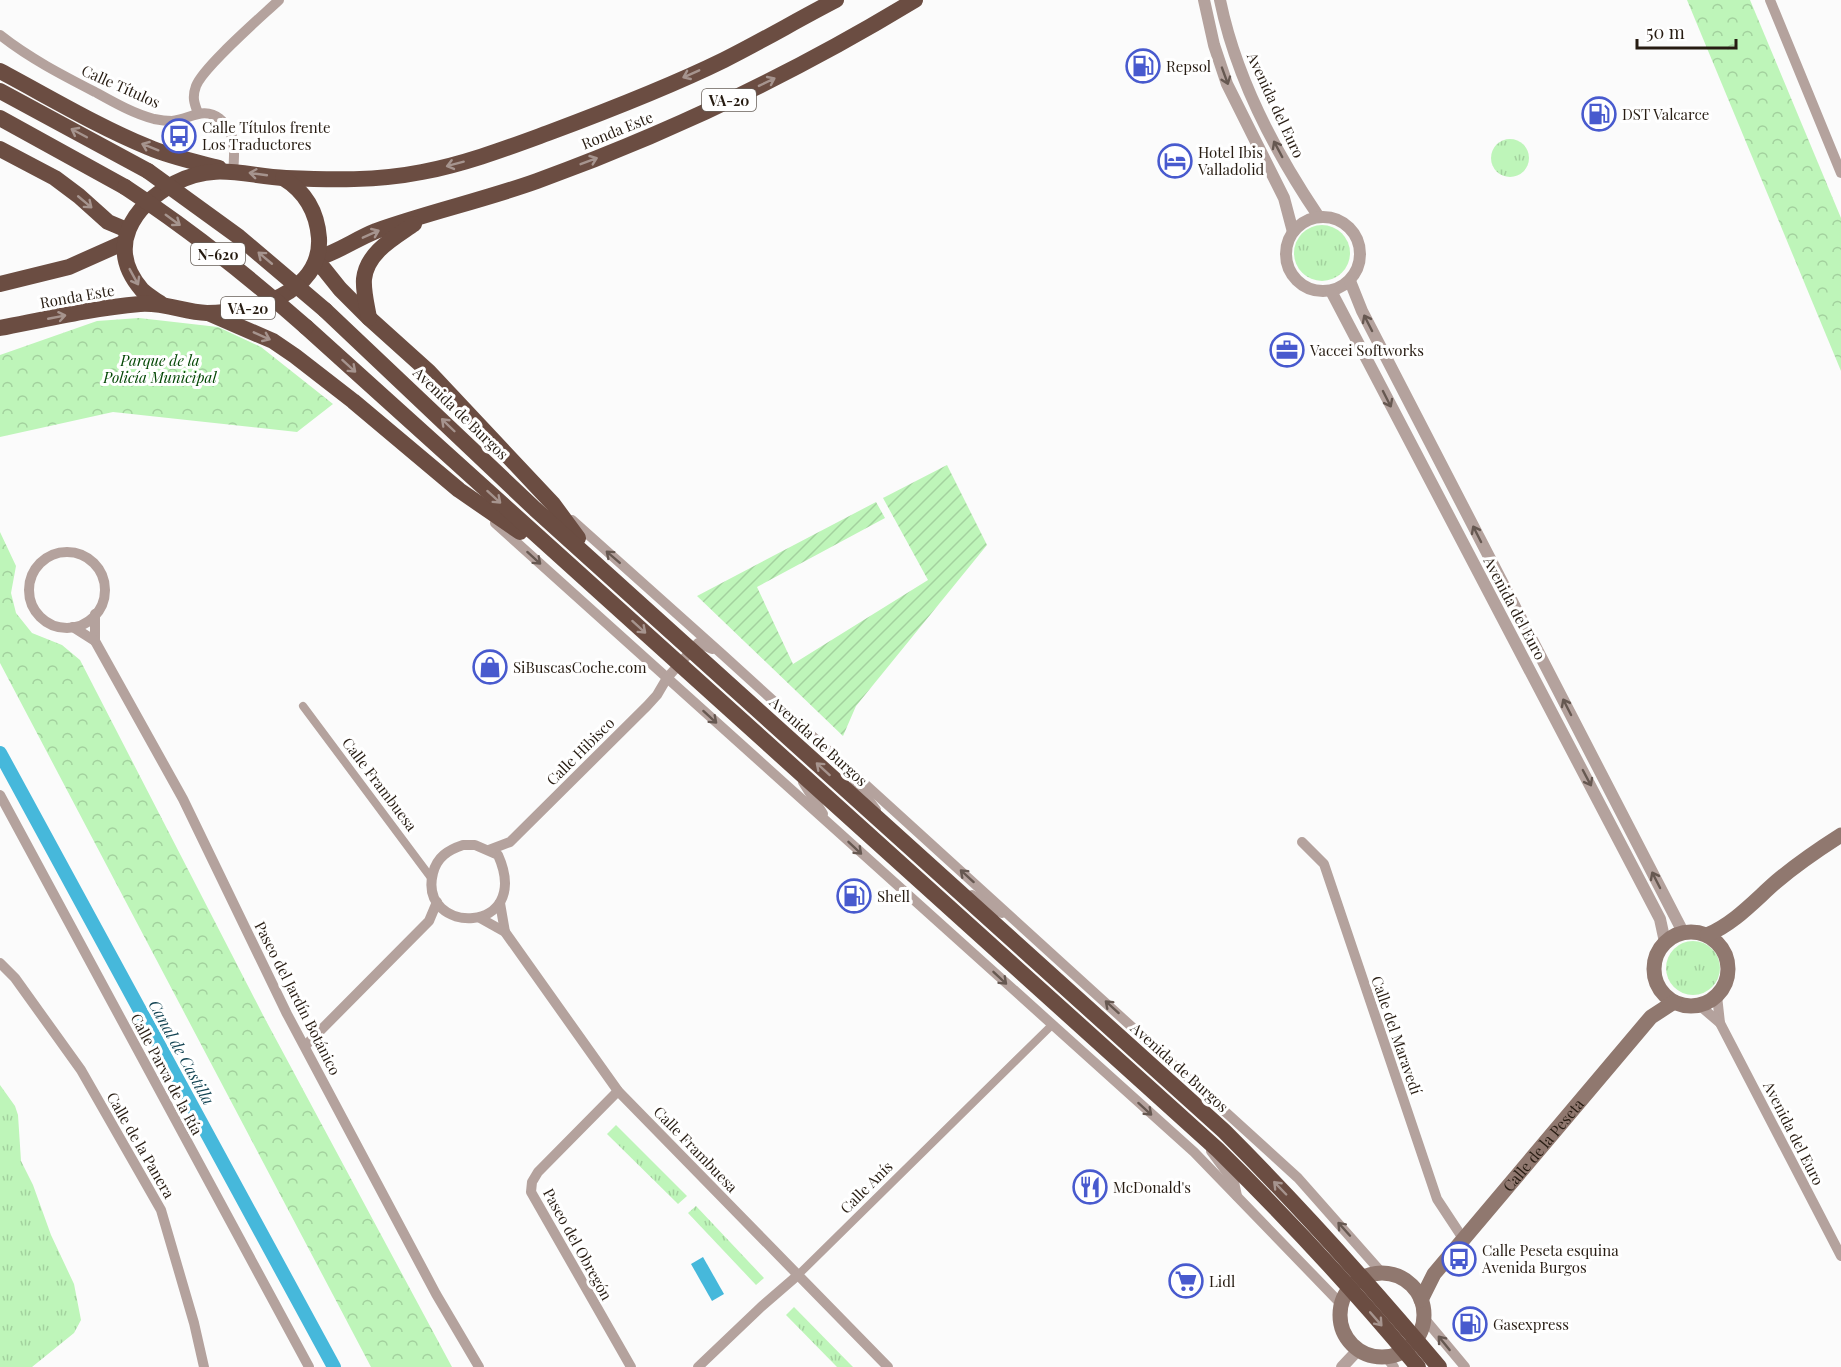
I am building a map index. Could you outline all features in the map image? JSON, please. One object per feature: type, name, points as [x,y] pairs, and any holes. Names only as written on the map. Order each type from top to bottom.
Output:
[{"type":"highway","name":"Ronda Este","points":[[836,0],[722,61],[622,105],[473,159],[396,177],[284,178],[230,170],[194,176],[176,182],[156,195],[142,208],[126,236],[126,259],[131,274],[142,291],[160,303],[188,311],[208,313],[242,310],[284,296],[304,280],[317,261],[372,233],[426,214],[534,182],[659,133],[791,70],[915,0]]},
{"type":"highway","points":[[0,71],[149,147],[177,157],[230,170]]},
{"type":"highway","name":"Avenida de Burgos","points":[[0,91],[148,171],[239,237],[325,310],[535,509],[1224,1131],[1283,1190],[1409,1346],[1439,1367]]},
{"type":"highway","name":"Avenida de Burgos","points":[[0,118],[125,187],[171,218],[262,288],[1106,1048],[1197,1131],[1356,1283]]},
{"type":"highway","points":[[0,149],[55,178],[126,236]]},
{"type":"highway","points":[[284,178],[300,190],[310,203],[317,220],[317,261],[340,290],[429,372],[553,504],[600,567]]},
{"type":"highway","points":[[369,318],[364,280],[368,264],[378,251],[426,214]]},
{"type":"highway","name":"Ronda Este","points":[[0,284],[69,267],[126,236]]},
{"type":"highway","name":"Ronda Este","points":[[0,328],[97,309],[160,303]]},
{"type":"highway","points":[[208,313],[273,341],[288,351],[353,401],[459,490],[569,565]]},
{"type":"highway","name":"Avenida de Burgos","points":[[1409,1346],[1418,1367]]},
{"type":"main road","points":[[1707,935],[1730,924],[1777,881],[1841,835]]},
{"type":"main road","points":[[1720,945],[1730,924]]},
{"type":"main road","points":[[1683,932],[1707,935],[1720,945],[1727,959],[1728,973],[1724,986],[1717,996],[1700,1005],[1688,1006],[1674,1002],[1661,992],[1656,982],[1653,969],[1656,956],[1665,942],[1683,932]]},
{"type":"main road","name":"Calle de la Peseta","points":[[1652,1017],[1661,992]]},
{"type":"main road","name":"Calle de la Peseta","points":[[1421,1300],[1434,1274],[1652,1017],[1674,1002]]},
{"type":"main road","points":[[1382,1273],[1393,1274],[1408,1282],[1421,1300],[1424,1318],[1409,1346],[1390,1362],[1358,1350],[1351,1344],[1343,1333],[1340,1319],[1341,1304],[1356,1283],[1382,1273]]},
{"type":"main road","points":[[1408,1282],[1434,1274]]},
{"type":"street","points":[[230,170],[235,153],[229,129],[221,120],[212,115],[198,113],[192,99],[196,84],[212,64],[279,0]]},
{"type":"street","points":[[1204,0],[1227,84],[1284,198],[1293,232]]},
{"type":"street","name":"Avenida del Euro","points":[[1220,0],[1228,34],[1242,75],[1300,190],[1319,218]]},
{"type":"street","points":[[1770,0],[1841,173]]},
{"type":"street","name":"Calle Títulos","points":[[0,34],[51,70],[114,103],[152,118],[170,121],[198,113]]},
{"type":"street","points":[[1319,218],[1328,218],[1343,223],[1354,234],[1358,242],[1360,261],[1350,280],[1341,287],[1320,292],[1309,289],[1298,282],[1291,273],[1286,254],[1293,232],[1305,222],[1319,218]]},
{"type":"street","name":"Avenida del Euro","points":[[1350,280],[1378,343],[1683,932]]},
{"type":"street","name":"Avenida del Euro","points":[[1330,291],[1655,909],[1660,919],[1665,942]]},
{"type":"street","points":[[459,490],[1194,1152],[1341,1304]]},
{"type":"street","name":"Avenida de Burgos","points":[[553,504],[842,762],[1298,1178],[1382,1273]]},
{"type":"street","points":[[65,552],[78,553],[90,559],[104,580],[101,606],[95,614],[84,623],[73,627],[61,627],[40,616],[29,596],[29,584],[42,561],[52,554],[65,552]]},
{"type":"street","name":"Paseo del Jardín Botánico","points":[[95,614],[95,641]]},
{"type":"street","name":"Paseo del Jardín Botánico","points":[[73,627],[95,641],[183,799],[287,1014],[436,1294],[479,1367]]},
{"type":"street","points":[[691,651],[698,643],[723,655]]},
{"type":"street","name":"Calle Hibisco","points":[[489,850],[510,842],[647,706],[667,678],[691,651]]},
{"type":"street","name":"Calle Frambuesa","points":[[303,706],[432,879]]},
{"type":"street","points":[[842,762],[892,832]]},
{"type":"street","points":[[791,764],[830,825]]},
{"type":"street","name":"Calle Parva de la Ría","points":[[0,795],[309,1367]]},
{"type":"street","name":"Calle Hibisco","points":[[503,867],[510,842]]},
{"type":"street","name":"Calle del Maravedí","points":[[1302,842],[1324,864],[1437,1198],[1464,1240]]},
{"type":"street","points":[[463,845],[475,845],[489,850],[498,855],[503,867],[505,885],[500,903],[490,913],[480,918],[456,917],[441,908],[433,891],[432,879],[441,857],[451,849],[463,845]]},
{"type":"street","points":[[945,879],[1023,926]]},
{"type":"street","points":[[305,1046],[429,921],[437,902]]},
{"type":"street","name":"Calle Frambuesa","points":[[500,903],[505,932]]},
{"type":"street","points":[[429,921],[449,913]]},
{"type":"street","name":"Calle Frambuesa","points":[[480,918],[505,932],[618,1091],[888,1367]]},
{"type":"street","name":"Calle de la Panera","points":[[0,963],[15,978],[81,1070],[161,1210],[195,1323],[204,1367]]},
{"type":"street","points":[[1036,1010],[1059,1021],[1074,1019],[1090,997],[1082,980]]},
{"type":"street","name":"Avenida del Euro","points":[[1717,996],[1720,1023]]},
{"type":"street","name":"Avenida del Euro","points":[[1700,1005],[1720,1023],[1841,1256]]},
{"type":"street","name":"Calle Anís","points":[[698,1367],[798,1275],[1052,1025]]},
{"type":"street","points":[[1110,1077],[1103,1060],[1106,1048],[1119,1036],[1132,1035],[1149,1044]]},
{"type":"street","name":"Paseo del Obregón","points":[[618,1091],[538,1172],[532,1182],[531,1192],[631,1367]]},
{"type":"street","points":[[1197,1131],[1234,1182],[1237,1196]]},
{"type":"street","points":[[1224,1131],[1273,1155]]},
{"type":"street","points":[[1424,1318],[1465,1367]]},
{"type":"street","points":[[1341,1367],[1358,1350]]},
{"type":"green space","points":[[1687,0],[1750,0],[1841,218],[1841,371]]},
{"type":"green space","points":[[1510,139],[1524,144],[1529,158],[1524,172],[1510,177],[1496,172],[1491,158],[1496,144]]},
{"type":"green space","points":[[1322,225],[1333,227],[1342,233],[1348,242],[1350,253],[1348,264],[1342,273],[1333,279],[1322,281],[1311,279],[1302,273],[1296,264],[1294,253],[1296,242],[1302,233],[1311,227]]},
{"type":"green space","name":"Parque de la Policía Municipal","points":[[139,318],[218,327],[261,347],[333,404],[297,432],[113,412],[0,437],[0,355],[97,321]]},
{"type":"green space","points":[[947,465],[987,545],[856,706],[843,736],[697,596],[876,502],[885,518],[757,587],[793,664],[928,580],[883,498]]},
{"type":"green space","points":[[0,532],[16,566],[11,593],[16,613],[32,633],[62,645],[80,660],[264,1017],[452,1367],[371,1367],[0,663]]},
{"type":"green space","points":[[1693,941],[1703,943],[1712,949],[1718,958],[1720,968],[1718,978],[1712,987],[1703,993],[1693,995],[1683,993],[1674,987],[1668,978],[1666,968],[1668,958],[1674,949],[1683,943]]},
{"type":"green space","points":[[0,1085],[15,1106],[18,1115],[21,1161],[74,1284],[81,1320],[74,1333],[32,1367],[0,1367]]},
{"type":"green space","points":[[616,1125],[687,1196],[678,1204],[607,1134]]},
{"type":"green space","points":[[696,1206],[764,1278],[756,1285],[688,1213]]},
{"type":"green space","points":[[794,1307],[853,1367],[837,1367],[786,1315]]},
{"type":"water","points":[[703,1257],[724,1294],[712,1301],[691,1264]]},
{"type":"waterway","name":"Canal de Castilla","points":[[0,753],[334,1367]]},
{"type":"place","name":"Repsol","points":[[1143,66]]},
{"type":"place","name":"DST Valcarce","points":[[1599,114]]},
{"type":"place","name":"Calle Títulos frente Los Traductores","points":[[179,136]]},
{"type":"place","name":"Hotel Ibis Valladolid","points":[[1175,161]]},
{"type":"place","name":"Vaccei Softworks","points":[[1287,350]]},
{"type":"place","name":"SiBuscasCoche.com","points":[[490,667]]},
{"type":"place","name":"Shell","points":[[854,896]]},
{"type":"place","name":"McDonald's","points":[[1090,1187]]},
{"type":"place","name":"Calle Peseta esquina Avenida Burgos","points":[[1459,1259]]},
{"type":"place","name":"Lidl","points":[[1186,1281]]},
{"type":"place","name":"Gasexpress","points":[[1470,1324]]}]
